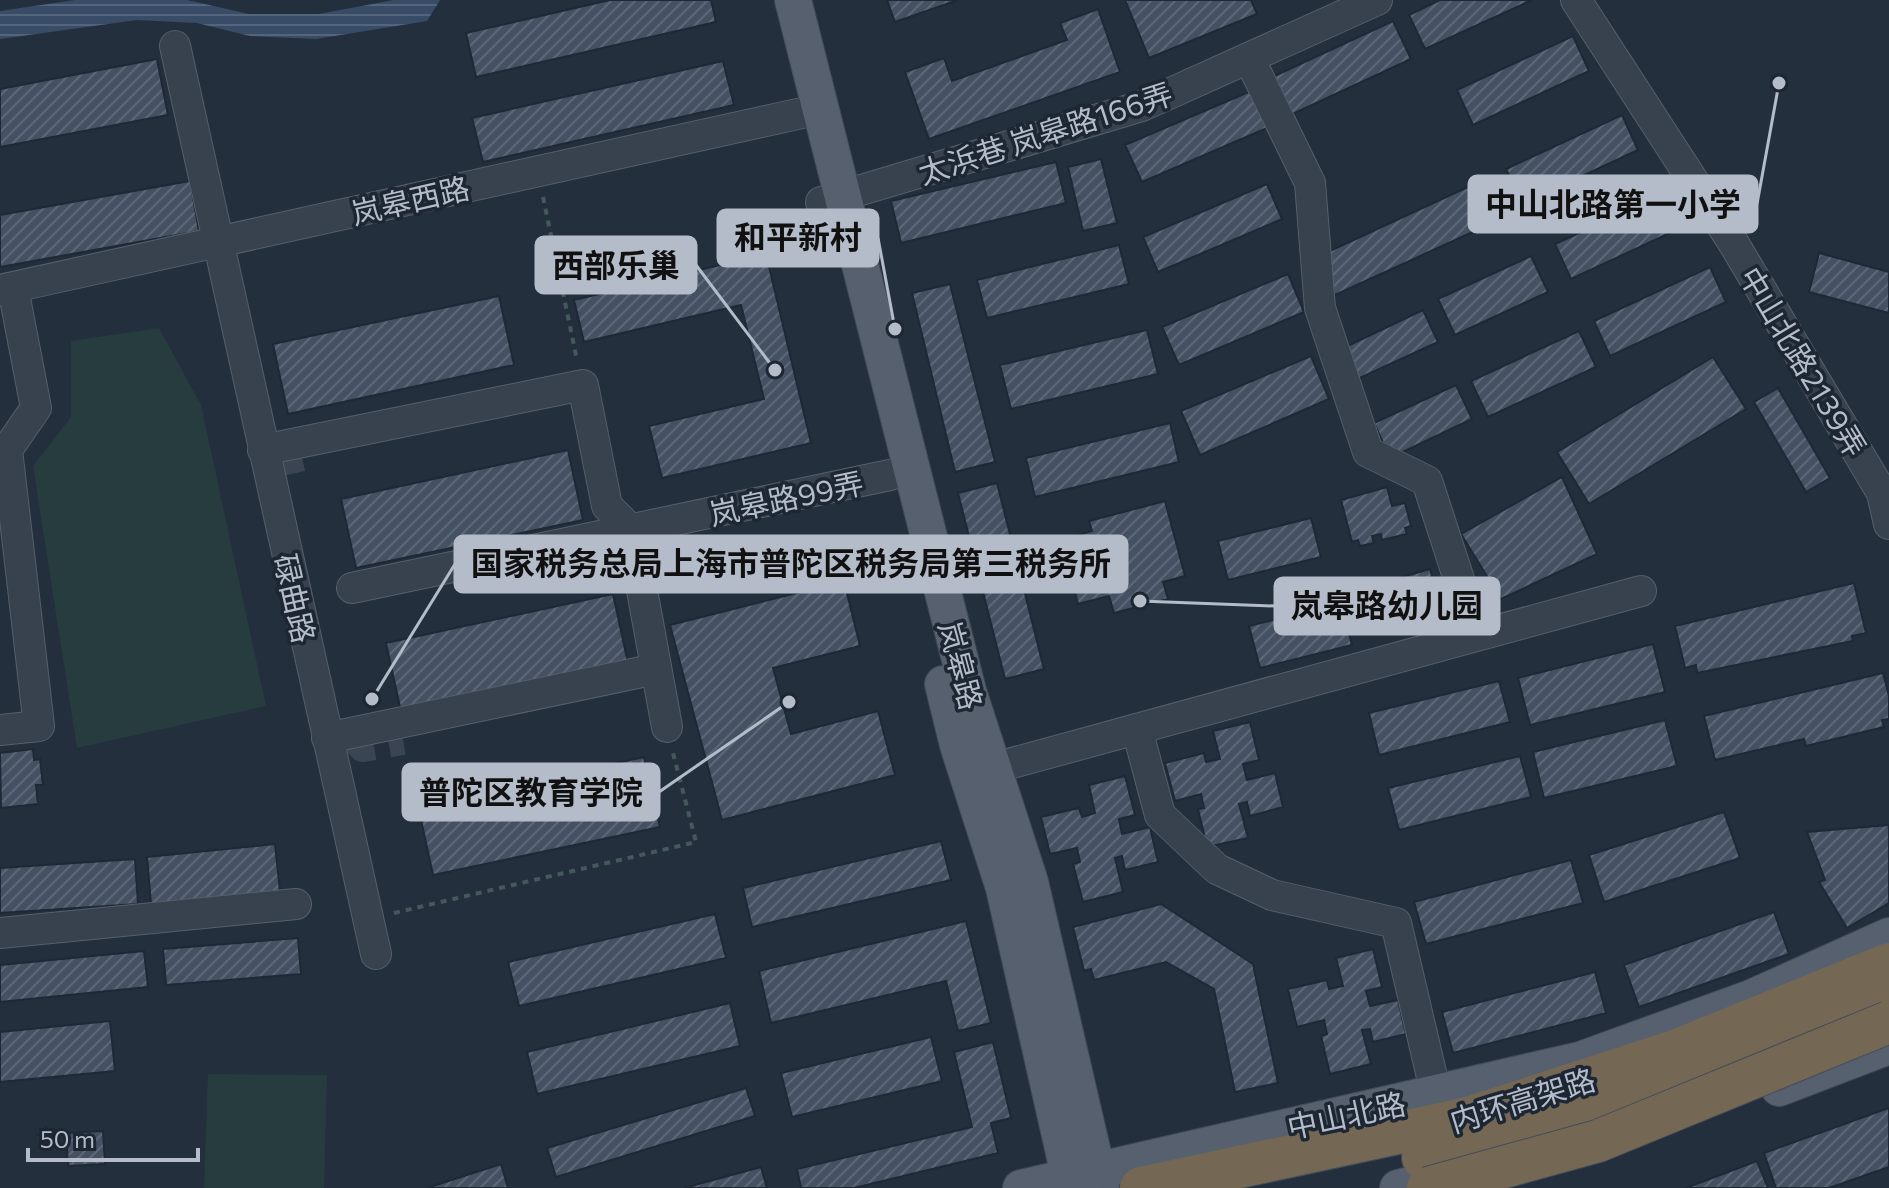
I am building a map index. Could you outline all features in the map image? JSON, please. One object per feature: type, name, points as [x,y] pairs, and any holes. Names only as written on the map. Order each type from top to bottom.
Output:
[{"type":"highway","name":"内环高架路","points":[[1141,1188],[1468,1118],[1675,1051],[1889,964]]},
{"type":"highway","name":"内环高架路","points":[[1290,1188],[1484,1145],[1682,1080],[1889,1000]]},
{"type":"highway","points":[[1428,1188],[1598,1141],[1889,1022]]},
{"type":"main road","name":"岚皋路","points":[[771,0],[809,111],[968,691],[1030,882],[1085,1180]]},
{"type":"main road","name":"岚皋路","points":[[793,0],[809,111]]},
{"type":"main road","name":"岚皋路","points":[[832,199],[890,475],[958,745],[1004,888],[1085,1180]]},
{"type":"main road","name":"中山北路","points":[[1021,1188],[1085,1180],[1580,1060],[1751,998],[1889,936]]},
{"type":"main road","points":[[1398,1188],[1656,1127],[1799,1081],[1889,1046]]},
{"type":"street","name":"太浜巷 岚皋路166弄","points":[[832,199],[1115,115],[1377,0]]},
{"type":"street","name":"中山北路2139弄","points":[[1576,0],[1734,244],[1882,493],[1889,524]]},
{"type":"street","name":"碌曲路","points":[[175,46],[376,954]]},
{"type":"street","points":[[1249,58],[1310,183],[1320,308],[1368,452],[1427,481],[1477,635]]},
{"type":"street","name":"岚皋西路","points":[[6,289],[809,111]]},
{"type":"street","points":[[0,730],[39,726],[7,450],[36,408],[6,289]]},
{"type":"street","points":[[263,450],[583,385],[607,506],[631,530],[667,727]]},
{"type":"street","name":"岚皋路99弄","points":[[352,588],[890,475]]},
{"type":"street","points":[[994,768],[1641,591]]},
{"type":"street","points":[[327,738],[656,669]]},
{"type":"street","points":[[1137,729],[1160,815],[1217,869],[1272,895],[1396,923],[1436,1094]]},
{"type":"street","points":[[0,933],[296,904]]},
{"type":"path","points":[[537,171],[583,385]]},
{"type":"path","points":[[368,919],[696,842],[667,727]]},
{"type":"green space","points":[[159,328],[201,405],[266,706],[77,748],[33,466],[71,417],[71,341]]},
{"type":"green space","points":[[208,1074],[327,1075],[324,1188],[204,1188]]},
{"type":"water","points":[[75,0],[187,0],[249,14],[319,14],[394,0],[440,0],[427,21],[316,39],[250,36],[197,23],[137,20],[0,39],[0,11]]},
{"type":"building","points":[[610,0],[711,0],[716,22],[476,77],[466,33]]},
{"type":"building","points":[[887,0],[958,0],[895,22]]},
{"type":"building","points":[[1125,0],[1251,0],[1257,14],[1149,58]]},
{"type":"building","points":[[1440,0],[1532,0],[1425,49],[1409,15]]},
{"type":"building","points":[[1098,9],[1120,72],[929,139],[905,72],[944,58],[952,81],[1067,40],[1060,23]]},
{"type":"building","points":[[1393,21],[1411,59],[1284,118],[1266,80]]},
{"type":"building","points":[[1573,36],[1589,71],[1473,125],[1457,90]]},
{"type":"building","points":[[157,59],[168,115],[0,147],[0,89]]},
{"type":"building","points":[[723,61],[734,105],[483,162],[472,118]]},
{"type":"building","points":[[1251,91],[1267,128],[1142,182],[1125,145]]},
{"type":"building","points":[[1622,115],[1638,150],[1522,204],[1506,169]]},
{"type":"building","points":[[1101,159],[1117,223],[1083,231],[1068,167]]},
{"type":"building","points":[[1056,162],[1066,203],[901,243],[891,201]]},
{"type":"building","points":[[1483,180],[1501,219],[1335,295],[1317,257]]},
{"type":"building","points":[[190,181],[199,231],[0,267],[0,215]]},
{"type":"building","points":[[1267,184],[1282,219],[1158,272],[1143,237]]},
{"type":"building","points":[[1671,191],[1687,225],[1571,279],[1555,244]]},
{"type":"building","points":[[1119,245],[1129,284],[987,318],[977,280]]},
{"type":"building","points":[[1819,253],[1889,272],[1889,313],[1809,292]]},
{"type":"building","points":[[766,254],[811,443],[662,478],[649,426],[764,399],[741,305],[584,342],[574,300]]},
{"type":"building","points":[[1531,256],[1548,292],[1455,335],[1438,299]]},
{"type":"building","points":[[1710,267],[1726,302],[1610,356],[1594,321]]},
{"type":"building","points":[[1288,274],[1304,312],[1179,365],[1162,327]]},
{"type":"building","points":[[950,284],[995,462],[955,472],[912,293]]},
{"type":"building","points":[[499,296],[514,365],[288,414],[273,344]]},
{"type":"building","points":[[1423,310],[1438,342],[1351,382],[1337,351]]},
{"type":"building","points":[[1147,330],[1158,374],[1011,409],[1000,365]]},
{"type":"building","points":[[1579,331],[1596,367],[1488,417],[1471,381]]},
{"type":"building","points":[[1311,356],[1329,399],[1200,455],[1181,411]]},
{"type":"building","points":[[1713,357],[1746,409],[1589,504],[1557,452]]},
{"type":"building","points":[[1456,385],[1472,419],[1390,458],[1374,423]]},
{"type":"building","points":[[1778,388],[1830,478],[1806,492],[1754,402]]},
{"type":"building","points":[[1170,423],[1179,462],[1035,497],[1026,458]]},
{"type":"building","points":[[568,450],[583,520],[356,568],[341,499]]},
{"type":"building","points":[[1562,477],[1597,554],[1501,599],[1461,534]]},
{"type":"building","points":[[997,483],[1044,669],[1005,679],[958,493]]},
{"type":"building","points":[[1387,487],[1392,506],[1405,503],[1411,526],[1405,528],[1407,534],[1382,540],[1381,534],[1372,536],[1374,543],[1360,546],[1358,540],[1352,542],[1341,500]]},
{"type":"building","points":[[1165,501],[1185,576],[1163,582],[1168,599],[1114,613],[1109,596],[1078,604],[1061,540],[1092,531],[1089,521]]},
{"type":"building","points":[[1311,518],[1321,557],[1228,580],[1218,541]]},
{"type":"building","points":[[1430,569],[1442,610],[1379,628],[1367,587]]},
{"type":"building","points":[[844,581],[860,646],[773,668],[791,734],[878,711],[895,775],[722,820],[670,625]]},
{"type":"building","points":[[1854,583],[1866,633],[1852,636],[1853,641],[1697,673],[1696,665],[1685,668],[1675,626]]},
{"type":"building","points":[[613,594],[628,663],[401,712],[386,643]]},
{"type":"building","points":[[1341,603],[1352,645],[1260,668],[1249,626]]},
{"type":"building","points":[[1653,644],[1665,692],[1530,725],[1518,678]]},
{"type":"building","points":[[1883,673],[1889,696],[1889,719],[1882,720],[1884,727],[1806,746],[1804,739],[1715,760],[1704,716]]},
{"type":"building","points":[[1499,681],[1510,722],[1379,755],[1369,713]]},
{"type":"building","points":[[1665,720],[1677,766],[1544,798],[1533,752]]},
{"type":"building","points":[[1250,722],[1259,760],[1243,764],[1247,780],[1275,773],[1283,807],[1250,816],[1247,802],[1239,804],[1248,838],[1207,847],[1198,809],[1204,808],[1201,794],[1175,801],[1165,763],[1204,753],[1206,762],[1220,759],[1213,731]]},
{"type":"building","points":[[33,749],[34,760],[40,759],[43,785],[36,785],[38,804],[1,808],[0,753]]},
{"type":"building","points":[[1520,756],[1531,797],[1399,830],[1388,788]]},
{"type":"building","points":[[644,757],[660,827],[433,875],[418,806]]},
{"type":"building","points":[[1125,776],[1135,815],[1119,819],[1122,834],[1150,827],[1158,862],[1125,870],[1122,856],[1115,858],[1123,892],[1083,902],[1073,864],[1080,862],[1077,848],[1050,854],[1041,817],[1079,808],[1082,817],[1095,813],[1089,785]]},
{"type":"building","points":[[1724,812],[1740,858],[1604,902],[1589,855]]},
{"type":"building","points":[[1889,825],[1889,903],[1847,928],[1819,882],[1825,880],[1807,832]]},
{"type":"building","points":[[941,841],[951,880],[752,927],[743,888]]},
{"type":"building","points":[[275,844],[280,891],[151,904],[147,857]]},
{"type":"building","points":[[135,859],[138,904],[0,913],[0,868]]},
{"type":"building","points":[[1571,860],[1583,903],[1426,944],[1414,902]]},
{"type":"building","points":[[1161,904],[1253,964],[1278,1083],[1235,1092],[1214,989],[1166,962],[1094,980],[1091,969],[1084,971],[1073,927]]},
{"type":"building","points":[[1774,912],[1789,954],[1639,1007],[1624,965]]},
{"type":"building","points":[[715,914],[726,958],[519,1006],[508,962]]},
{"type":"building","points":[[966,921],[991,1023],[958,1031],[946,981],[771,1023],[759,971]]},
{"type":"building","points":[[298,938],[301,974],[166,985],[163,949]]},
{"type":"building","points":[[1373,949],[1382,987],[1366,991],[1370,1006],[1398,1000],[1406,1034],[1373,1042],[1370,1029],[1362,1030],[1371,1064],[1330,1074],[1321,1036],[1327,1034],[1324,1020],[1297,1027],[1288,989],[1327,980],[1329,989],[1343,986],[1336,958]]},
{"type":"building","points":[[144,951],[148,987],[0,1002],[0,965]]},
{"type":"building","points":[[1595,972],[1606,1013],[1453,1053],[1442,1012]]},
{"type":"building","points":[[730,1003],[740,1046],[537,1094],[527,1052]]},
{"type":"building","points":[[110,1021],[115,1071],[0,1082],[0,1032]]},
{"type":"building","points":[[931,1037],[942,1081],[792,1117],[781,1073]]},
{"type":"building","points":[[993,1042],[1011,1118],[991,1123],[998,1153],[854,1188],[801,1188],[797,1169],[972,1127],[954,1052]]},
{"type":"building","points":[[746,1088],[755,1116],[556,1177],[547,1148]]},
{"type":"building","points":[[1889,1108],[1889,1167],[1829,1188],[1776,1188],[1764,1153]]},
{"type":"building","points":[[103,1131],[105,1164],[68,1166],[66,1133]]},
{"type":"building","points":[[1757,1161],[1768,1188],[1686,1188]]},
{"type":"building","points":[[501,1164],[508,1188],[427,1188]]},
{"type":"building","points":[[761,1167],[767,1188],[684,1188]]},
{"type":"tunnel","points":[[284,445],[293,486]]},
{"type":"tunnel","points":[[350,733],[363,747],[403,740]]},
{"type":"place","name":"中山北路第一小学","points":[[1779,83]]},
{"type":"place","name":"和平新村","points":[[895,329]]},
{"type":"place","name":"西部乐巢","points":[[775,370]]},
{"type":"place","name":"岚皋路幼儿园","points":[[1140,601]]},
{"type":"place","name":"国家税务总局上海市普陀区税务局第三税务所","points":[[372,699]]},
{"type":"place","name":"普陀区教育学院","points":[[789,702]]}]
